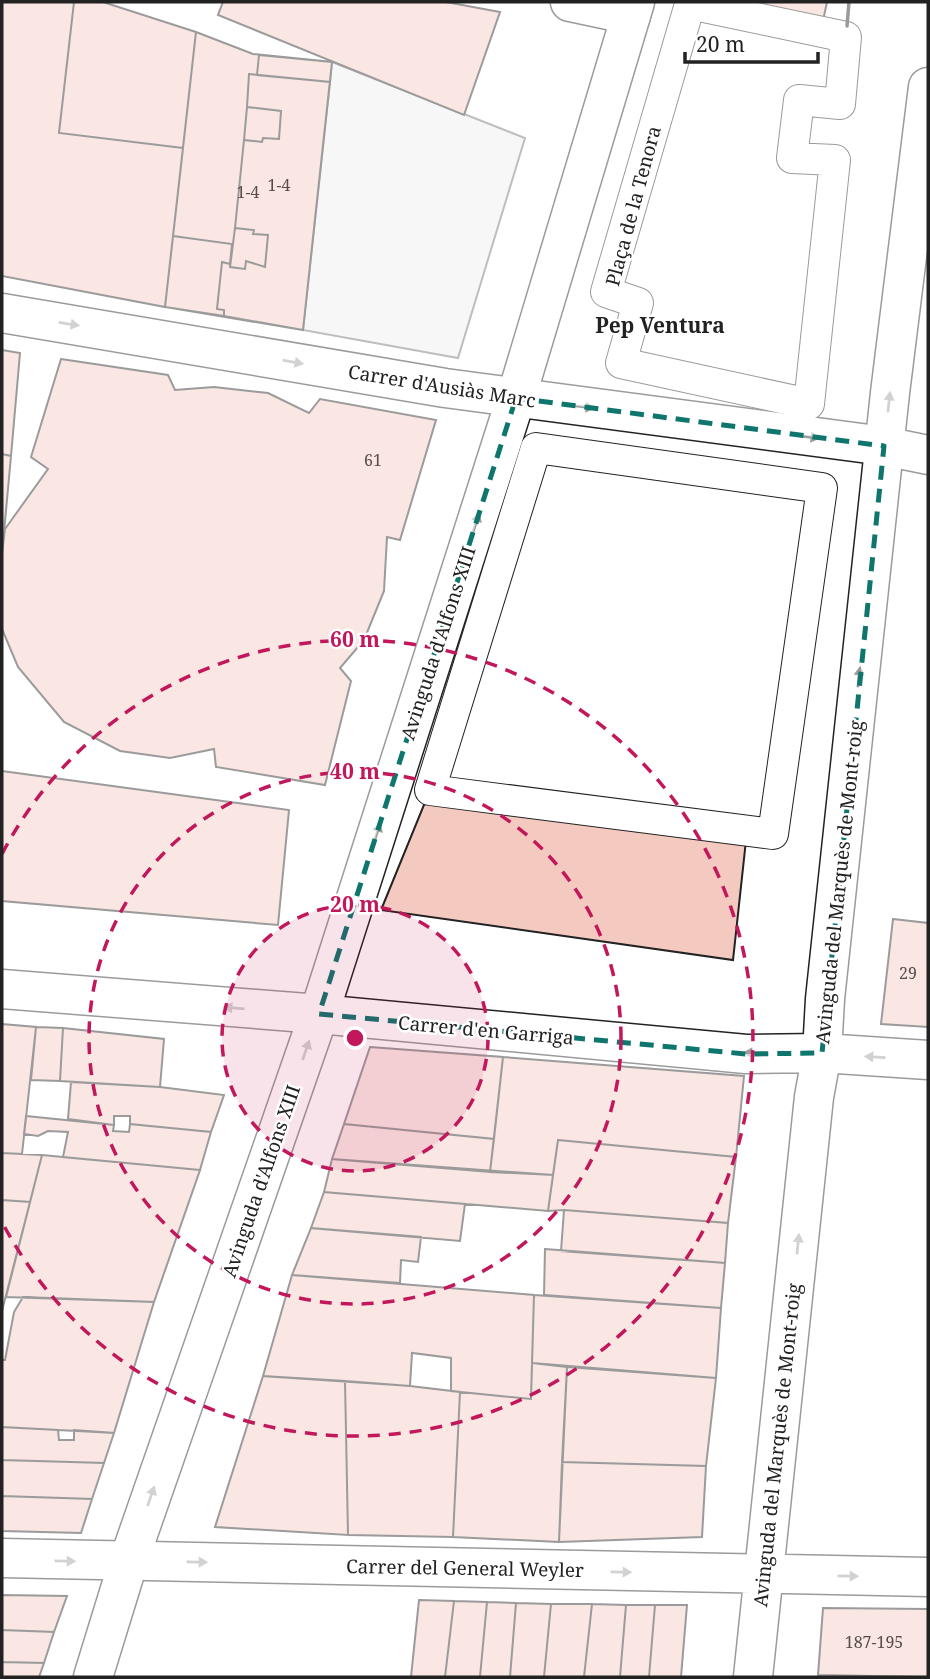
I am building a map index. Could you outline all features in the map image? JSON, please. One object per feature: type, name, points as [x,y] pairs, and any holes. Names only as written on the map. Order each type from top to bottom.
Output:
[{"type":"street","points":[[570,2],[633,8]]},
{"type":"street","name":"Plaça de la Tenora","points":[[690,4],[846,37],[840,104],[799,100],[792,158],[835,160],[809,404],[621,363],[638,303],[606,292],[690,4]]},
{"type":"street","name":"Avinguda d'Alfons XIII","points":[[93,1677],[129,1560],[319,1014],[516,398],[633,8]]},
{"type":"street","name":"Avinguda del Marquès de Mont-roig","points":[[753,1677],[814,1097],[822,1053],[826,986],[884,446],[928,87]]},
{"type":"street","name":"Carrer d'Ausiàs Marc","points":[[2,313],[516,398],[884,446],[928,455]]},
{"type":"street","points":[[537,448],[822,488],[773,834],[430,790],[537,448]]},
{"type":"street","name":"Carrer d'en Garriga","points":[[2,989],[319,1014],[746,1054],[822,1053],[928,1060]]},
{"type":"street","name":"Carrer del General Weyler","points":[[2,1558],[928,1577]]},
{"type":"highlighted area","points":[[516,398],[884,446],[822,1053],[746,1054],[319,1014]]},
{"type":"shaded area","points":[[332,62],[525,138],[458,358],[303,330]]},
{"type":"building","points":[[2,2],[74,2],[59,133],[183,148],[165,307],[2,276]]},
{"type":"building","points":[[74,2],[103,2],[196,32],[183,148],[59,133]]},
{"type":"building","points":[[223,2],[446,2],[500,12],[464,115],[218,15]]},
{"type":"building","points":[[741,2],[827,2],[823,21]]},
{"type":"building","points":[[196,32],[253,54],[332,62],[303,330],[165,307]]},
{"type":"building","points":[[259,55],[332,62],[330,82],[257,75]]},
{"type":"building","points":[[249,74],[330,82],[303,330],[224,316],[224,310],[217,309],[222,262],[230,264],[230,267],[245,269],[246,261],[265,267],[268,235],[253,234],[254,230],[235,228],[244,140],[262,142],[263,138],[279,139],[281,111],[247,107]]},
{"type":"building","points":[[247,107],[281,111],[279,139],[263,138],[262,142],[244,140]]},
{"type":"building","points":[[235,228],[254,230],[253,234],[268,235],[265,267],[246,261],[245,269],[230,267]]},
{"type":"building","points":[[173,236],[232,244],[230,264],[222,262],[217,309],[224,310],[224,316],[165,307]]},
{"type":"building","points":[[2,350],[20,353],[11,456],[2,454]]},
{"type":"building","points":[[61,359],[168,375],[175,390],[214,387],[268,393],[309,413],[320,399],[436,420],[400,540],[387,537],[384,591],[364,640],[340,668],[351,681],[325,785],[216,767],[214,749],[170,758],[120,751],[64,722],[18,667],[2,629],[2,554],[5,529],[48,469],[31,457]]},
{"type":"building","points":[[2,454],[11,456],[2,554]]},
{"type":"building","points":[[2,771],[289,810],[278,925],[2,901]]},
{"type":"building","points":[[430,790],[747,831],[733,960],[381,910]]},
{"type":"building","points":[[893,919],[928,923],[928,1027],[881,1024]]},
{"type":"building","points":[[2,1024],[36,1027],[22,1154],[2,1153]]},
{"type":"building","points":[[36,1027],[63,1028],[60,1081],[31,1080]]},
{"type":"building","points":[[63,1028],[164,1039],[160,1087],[60,1081]]},
{"type":"building","points":[[370,1047],[503,1057],[494,1139],[344,1124]]},
{"type":"building","points":[[503,1057],[744,1076],[736,1157],[558,1140],[553,1175],[490,1172]]},
{"type":"building","points":[[71,1082],[160,1087],[224,1095],[211,1132],[130,1124],[130,1116],[114,1116],[114,1125],[68,1119]]},
{"type":"building","points":[[26,1116],[114,1125],[113,1131],[129,1132],[130,1124],[211,1132],[200,1170],[63,1157],[68,1132],[48,1131],[38,1136],[24,1134]]},
{"type":"building","points":[[344,1124],[494,1139],[490,1172],[332,1159]]},
{"type":"building","points":[[558,1140],[736,1157],[728,1223],[548,1211]]},
{"type":"building","points":[[2,1153],[42,1155],[30,1202],[2,1200]]},
{"type":"building","points":[[42,1155],[200,1170],[154,1302],[6,1297]]},
{"type":"building","points":[[332,1159],[553,1175],[548,1211],[324,1192]]},
{"type":"building","points":[[324,1192],[465,1204],[460,1241],[311,1228]]},
{"type":"building","points":[[2,1200],[30,1202],[2,1311]]},
{"type":"building","points":[[564,1210],[728,1223],[725,1263],[561,1251]]},
{"type":"building","points":[[311,1228],[421,1237],[418,1262],[401,1260],[400,1283],[292,1275]]},
{"type":"building","points":[[545,1249],[725,1263],[721,1308],[544,1295]]},
{"type":"building","points":[[292,1275],[534,1295],[531,1399],[451,1391],[451,1358],[412,1353],[410,1386],[263,1376]]},
{"type":"building","points":[[534,1295],[721,1308],[716,1378],[532,1363]]},
{"type":"building","points":[[23,1297],[154,1302],[114,1433],[2,1427],[2,1360],[5,1360],[14,1312]]},
{"type":"building","points":[[532,1363],[567,1367],[559,1542],[453,1537],[460,1392],[531,1399]]},
{"type":"building","points":[[567,1367],[716,1378],[706,1466],[562,1462]]},
{"type":"building","points":[[263,1376],[345,1381],[348,1535],[215,1527]]},
{"type":"building","points":[[345,1381],[460,1392],[453,1537],[348,1535]]},
{"type":"building","points":[[2,1427],[58,1430],[59,1440],[74,1440],[74,1430],[114,1433],[104,1463],[2,1460]]},
{"type":"building","points":[[2,1460],[104,1463],[92,1499],[2,1496]]},
{"type":"building","points":[[562,1462],[706,1466],[702,1537],[559,1542]]},
{"type":"building","points":[[2,1496],[92,1499],[81,1533],[2,1531]]},
{"type":"building","points":[[2,1595],[67,1596],[54,1632],[2,1630]]},
{"type":"building","points":[[419,1600],[454,1601],[445,1677],[411,1677]]},
{"type":"building","points":[[454,1601],[487,1602],[480,1677],[445,1677]]},
{"type":"building","points":[[487,1602],[516,1603],[510,1677],[480,1677]]},
{"type":"building","points":[[516,1603],[551,1604],[544,1677],[510,1677]]},
{"type":"building","points":[[551,1604],[592,1604],[584,1677],[544,1677]]},
{"type":"building","points":[[592,1604],[626,1605],[620,1677],[584,1677]]},
{"type":"building","points":[[626,1605],[655,1605],[649,1677],[620,1677]]},
{"type":"building","points":[[655,1605],[687,1605],[681,1677],[649,1677]]},
{"type":"building","points":[[823,1608],[928,1609],[928,1677],[818,1675]]},
{"type":"building","points":[[2,1630],[54,1632],[44,1663],[2,1662]]},
{"type":"building","points":[[2,1662],[44,1663],[39,1677],[2,1677]]},
{"type":"wall","points":[[847,26],[849,2]]},
{"type":"district","name":"Pep Ventura","points":[[660,326]]}]
